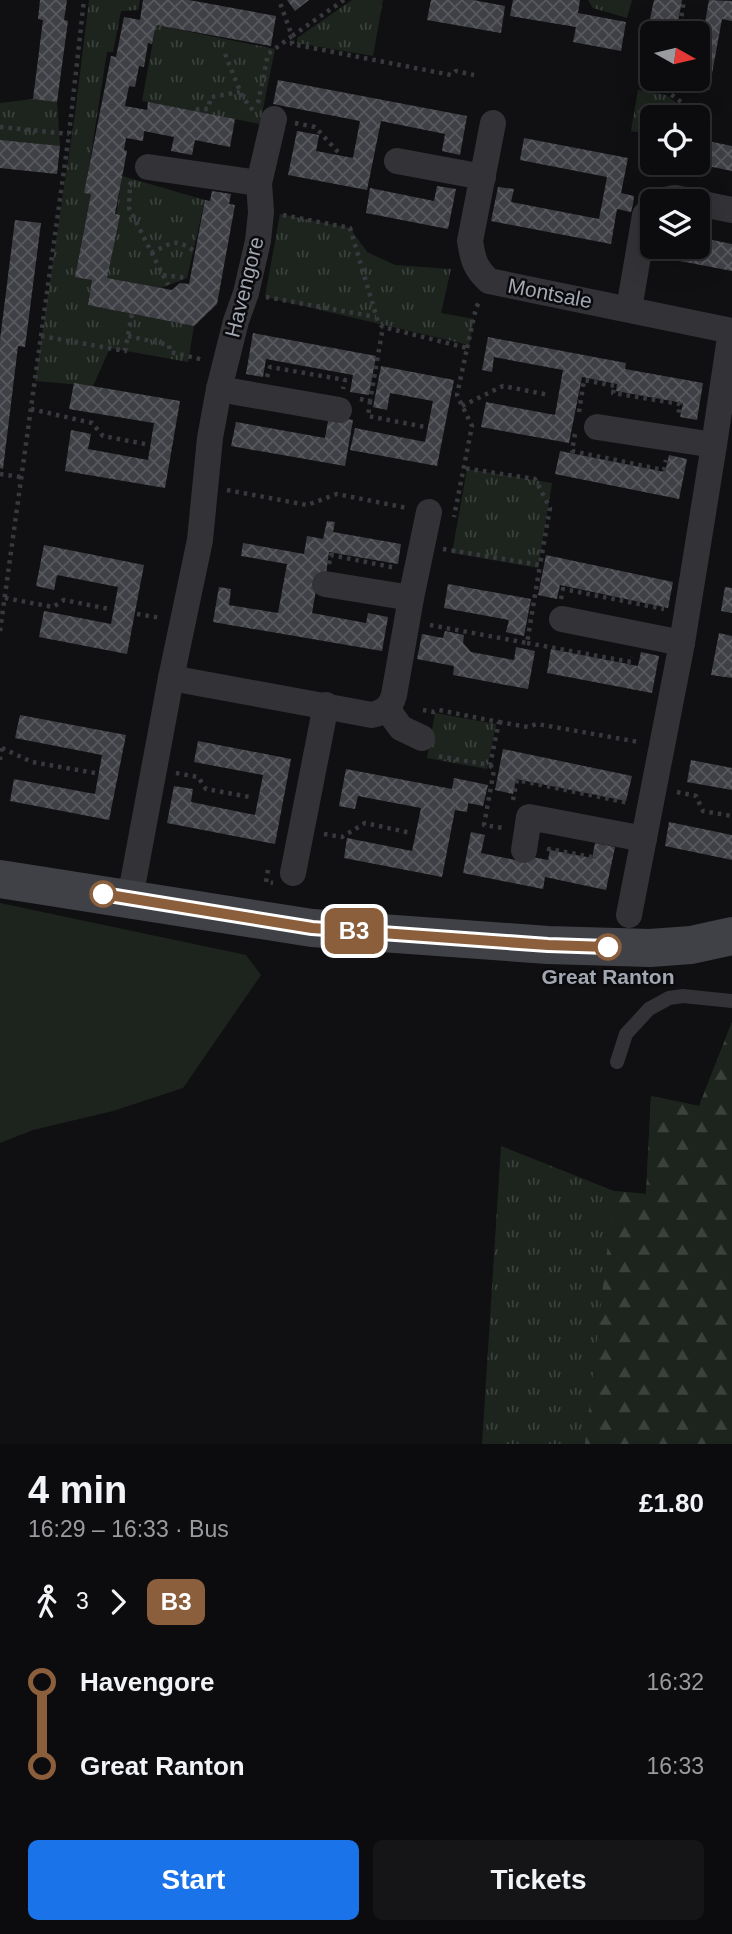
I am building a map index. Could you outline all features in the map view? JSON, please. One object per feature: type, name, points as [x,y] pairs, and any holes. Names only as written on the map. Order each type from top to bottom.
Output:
[{"type":"street","name":"Havengore","points":[[130,898],[200,540],[210,438],[219,389],[258,241],[261,212],[259,183],[279,120]]},
{"type":"street","name":"Montsale","points":[[493,123],[470,241],[472,257],[478,271],[489,281],[731,331]]},
{"type":"street","points":[[397,160],[483,177]]},
{"type":"street","points":[[148,167],[259,183]]},
{"type":"street","points":[[710,205],[732,210]]},
{"type":"street","points":[[629,309],[640,244]]},
{"type":"street","points":[[629,915],[682,643],[731,331]]},
{"type":"street","points":[[219,389],[340,403]]},
{"type":"street","points":[[597,427],[714,445]]},
{"type":"street","points":[[171,678],[372,715],[381,713],[392,703],[394,695],[429,512]]},
{"type":"street","points":[[325,584],[411,598]]},
{"type":"street","points":[[562,620],[682,643]]},
{"type":"street","points":[[281,871],[326,705]]},
{"type":"street","points":[[387,709],[401,728],[422,738]]},
{"type":"street","points":[[524,850],[529,817],[644,839]]},
{"type":"street","points":[[0,879],[312,928],[548,945],[650,948],[691,945],[732,936]]},
{"type":"lane","points":[[617,1062],[626,1034],[649,1009],[669,999],[683,996],[732,1002]]},
{"type":"path","points":[[0,631],[69,134],[84,0]]},
{"type":"path","points":[[279,0],[292,36],[292,44],[451,75],[456,71],[474,75]]},
{"type":"path","points":[[225,54],[240,92],[256,114],[268,54],[344,0]]},
{"type":"path","points":[[680,21],[684,0]]},
{"type":"path","points":[[669,91],[684,105]]},
{"type":"path","points":[[197,111],[208,109],[211,97],[240,92]]},
{"type":"path","points":[[279,120],[315,127],[338,152]]},
{"type":"path","points":[[0,127],[69,134]]},
{"type":"path","points":[[148,167],[130,184],[129,208],[168,285]]},
{"type":"path","points":[[216,488],[307,505],[337,494],[454,517],[472,426],[457,395],[467,348],[383,327],[378,323],[350,228],[261,212]]},
{"type":"path","points":[[151,253],[175,242],[193,250]]},
{"type":"path","points":[[163,275],[187,278]]},
{"type":"path","points":[[246,293],[376,317]]},
{"type":"path","points":[[41,336],[125,351],[132,314]]},
{"type":"path","points":[[383,327],[368,416],[425,427]]},
{"type":"path","points":[[128,336],[169,345],[170,352],[211,362]]},
{"type":"path","points":[[265,385],[270,367],[345,380],[340,403],[370,401]]},
{"type":"path","points":[[462,406],[503,386],[549,395]]},
{"type":"path","points":[[31,409],[92,423],[103,436],[145,444]]},
{"type":"path","points":[[463,467],[534,479],[550,508],[527,643]]},
{"type":"path","points":[[0,474],[21,477]]},
{"type":"path","points":[[435,548],[540,565]]},
{"type":"path","points":[[325,584],[331,555],[401,569]]},
{"type":"path","points":[[5,598],[53,607],[64,600],[109,609]]},
{"type":"path","points":[[137,614],[170,620]]},
{"type":"path","points":[[421,624],[631,662],[632,654]]},
{"type":"path","points":[[499,722],[528,727],[537,724],[652,744]]},
{"type":"path","points":[[0,760],[1,748],[32,762],[95,773]]},
{"type":"path","points":[[490,765],[494,770],[484,825],[506,829],[503,846],[548,855],[549,849],[592,858],[593,850]]},
{"type":"path","points":[[172,773],[198,777],[206,789],[250,797]]},
{"type":"path","points":[[512,804],[517,780],[639,805]]},
{"type":"path","points":[[670,791],[696,796],[703,811],[732,816]]},
{"type":"green space","points":[[89,0],[140,0],[138,10],[121,11],[113,52],[107,52],[85,192],[91,194],[75,276],[92,280],[88,305],[194,326],[188,362],[110,348],[93,386],[35,381],[75,114]]},
{"type":"green space","points":[[352,0],[383,0],[373,56],[297,43],[297,38]]},
{"type":"green space","points":[[588,0],[632,0],[627,18],[593,8]]},
{"type":"green space","points":[[156,25],[275,49],[260,124],[142,101]]},
{"type":"green space","points":[[638,90],[666,95],[680,105],[640,105],[640,133],[631,131]]},
{"type":"green space","points":[[33,99],[57,102],[60,146],[0,144],[0,103]]},
{"type":"green space","points":[[122,176],[205,200],[187,278],[161,288],[107,278]]},
{"type":"green space","points":[[280,214],[350,228],[367,252],[395,265],[451,269],[441,313],[474,319],[469,345],[265,297]]},
{"type":"green space","points":[[467,469],[552,483],[538,568],[452,553]]},
{"type":"green space","points":[[435,713],[496,724],[487,769],[427,758]]},
{"type":"green space","points":[[0,903],[246,955],[261,975],[183,1088],[113,1111],[33,1130],[0,1143]]},
{"type":"green space","points":[[732,1022],[732,1444],[482,1444],[501,1146],[614,1191],[646,1194],[651,1096],[699,1106]]},
{"type":"green space","points":[[732,1022],[732,1444],[585,1444],[614,1191],[646,1194],[651,1096],[699,1106]]},
{"type":"building","points":[[40,0],[67,0],[64,20],[68,21],[57,102],[33,99],[43,20],[38,19]]},
{"type":"building","points":[[143,0],[189,0],[276,16],[271,46],[156,25],[152,44],[148,43],[144,67],[139,66],[135,87],[129,86],[125,106],[147,110],[148,102],[235,119],[230,147],[195,140],[192,155],[171,151],[174,137],[144,131],[143,141],[126,138],[124,150],[127,151],[115,214],[120,215],[107,278],[172,290],[180,283],[189,284],[205,200],[210,201],[212,191],[231,194],[229,204],[235,205],[217,304],[194,326],[88,305],[92,280],[75,277],[91,194],[84,193],[111,56],[116,57],[124,17],[140,20]]},
{"type":"building","points":[[287,0],[309,0],[295,11]]},
{"type":"building","points":[[431,0],[473,0],[505,6],[501,33],[427,20]]},
{"type":"building","points":[[513,0],[580,0],[578,13],[626,22],[621,51],[573,42],[576,27],[510,16]]},
{"type":"building","points":[[654,0],[682,0],[678,21],[650,21]]},
{"type":"building","points":[[709,0],[732,1],[732,21],[722,19],[710,85],[710,21],[705,21]]},
{"type":"building","points":[[278,80],[467,116],[460,155],[442,151],[445,134],[381,121],[367,190],[288,175],[297,131],[319,135],[316,151],[353,158],[360,121],[273,104]]},
{"type":"building","points":[[524,138],[628,158],[621,193],[634,196],[633,204],[631,212],[617,209],[611,244],[491,221],[498,187],[514,189],[511,202],[599,219],[607,177],[520,160]]},
{"type":"building","points":[[0,140],[60,146],[57,174],[0,168]]},
{"type":"building","points":[[710,141],[732,146],[732,171],[710,166]]},
{"type":"building","points":[[437,186],[456,189],[448,229],[366,213],[370,188],[434,201]]},
{"type":"building","points":[[15,220],[41,223],[25,347],[18,346],[3,469],[0,468],[0,340]]},
{"type":"building","points":[[710,239],[732,244],[732,271],[669,259],[710,259]]},
{"type":"building","points":[[253,333],[376,356],[369,395],[350,392],[353,375],[266,359],[263,377],[246,374]]},
{"type":"building","points":[[488,337],[626,363],[625,369],[703,383],[697,420],[680,417],[683,403],[616,391],[617,384],[582,377],[569,443],[481,427],[486,402],[555,415],[563,370],[494,357],[492,372],[482,370]]},
{"type":"building","points":[[381,366],[454,380],[437,466],[350,450],[355,428],[425,442],[433,401],[390,393],[387,410],[373,407]]},
{"type":"building","points":[[74,383],[180,401],[165,488],[65,471],[71,430],[91,434],[88,449],[148,460],[154,423],[69,409]]},
{"type":"building","points":[[329,416],[353,420],[345,466],[231,446],[236,422],[325,438]]},
{"type":"building","points":[[560,451],[665,472],[669,455],[687,459],[679,499],[555,474]]},
{"type":"building","points":[[327,521],[335,522],[333,532],[401,544],[398,564],[329,552],[326,574],[319,573],[312,613],[366,623],[368,613],[388,617],[382,651],[213,622],[219,587],[231,589],[229,605],[278,613],[287,564],[241,556],[243,543],[304,554],[307,536],[323,539]]},
{"type":"building","points":[[44,545],[144,565],[127,654],[39,637],[44,611],[111,624],[118,587],[57,575],[54,590],[36,586]]},
{"type":"building","points":[[546,555],[673,582],[668,608],[560,585],[557,599],[538,595]]},
{"type":"building","points":[[448,584],[531,599],[524,636],[506,632],[509,620],[444,608]]},
{"type":"building","points":[[725,587],[732,588],[732,613],[721,611]]},
{"type":"building","points":[[445,631],[464,635],[463,643],[471,652],[514,660],[516,647],[535,651],[528,689],[453,675],[454,666],[417,659],[422,634],[443,638]]},
{"type":"building","points":[[719,633],[732,636],[732,678],[711,675]]},
{"type":"building","points":[[551,649],[638,666],[641,652],[659,656],[652,693],[547,673]]},
{"type":"building","points":[[20,715],[126,735],[109,820],[10,801],[14,779],[95,794],[102,755],[15,738]]},
{"type":"building","points":[[198,741],[291,759],[275,844],[167,823],[174,786],[193,789],[191,802],[255,815],[263,775],[194,762]]},
{"type":"building","points":[[503,749],[632,776],[626,801],[516,779],[513,794],[495,790]]},
{"type":"building","points":[[691,760],[732,768],[732,790],[687,782]]},
{"type":"building","points":[[346,769],[452,789],[454,778],[488,785],[483,806],[468,803],[467,812],[455,810],[442,877],[344,858],[347,838],[412,851],[421,808],[358,796],[355,809],[339,806]]},
{"type":"building","points":[[669,822],[732,835],[732,860],[665,846]]},
{"type":"building","points":[[471,832],[485,835],[481,853],[515,860],[516,854],[548,860],[550,850],[592,858],[595,843],[615,847],[606,890],[545,877],[543,889],[463,873]]},
{"type":"bus line","name":"B3","points":[[103,894],[312,928],[608,947]]},
{"type":"place","name":"Great Ranton","points":[[608,947]]}]
